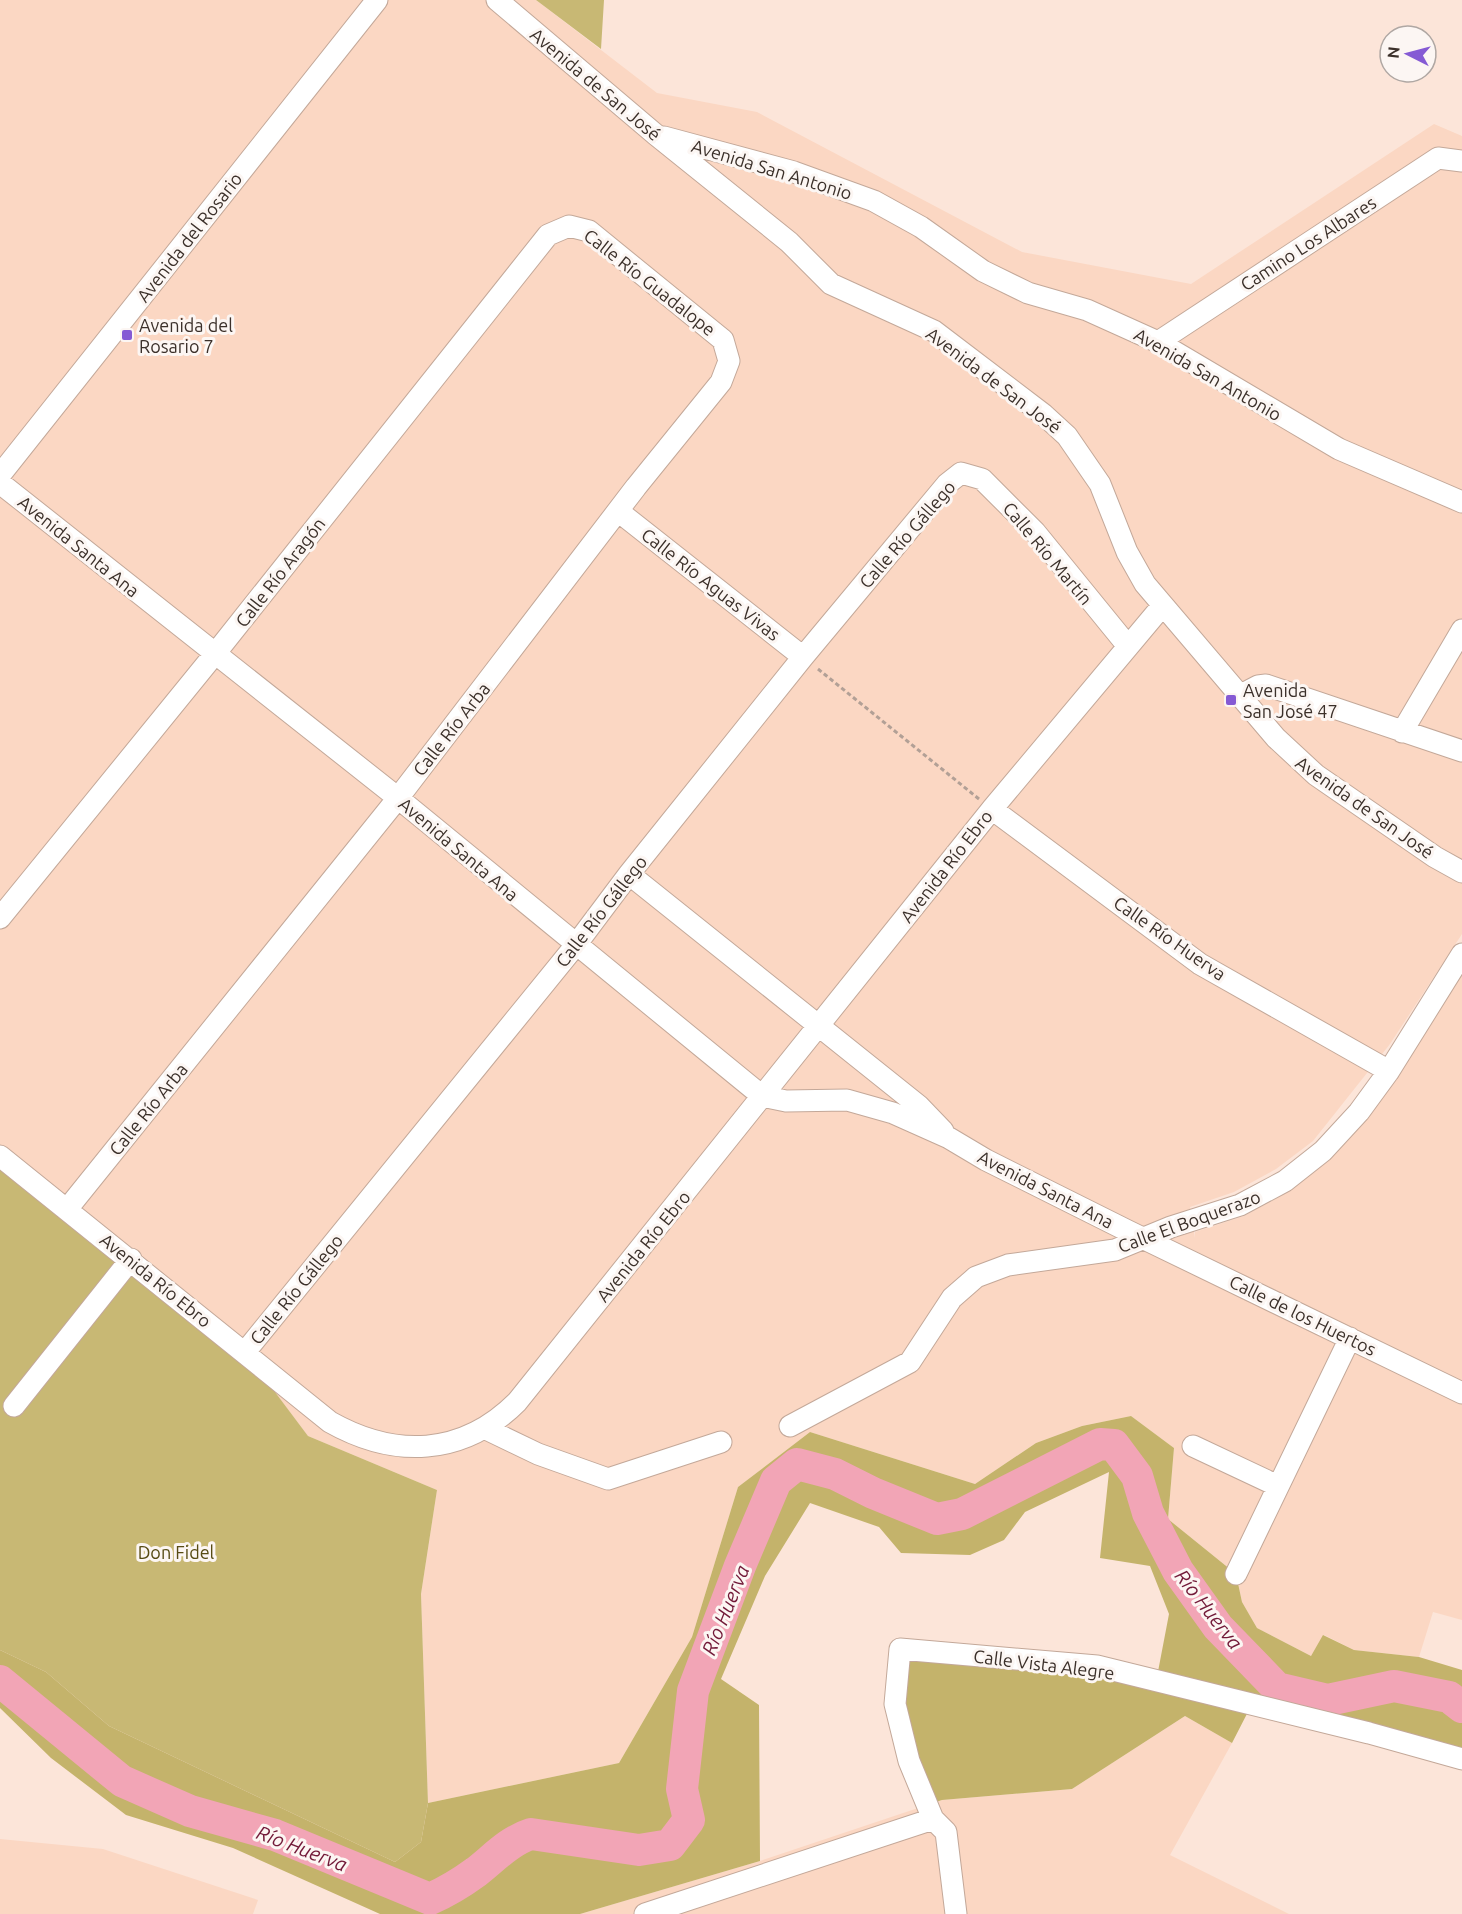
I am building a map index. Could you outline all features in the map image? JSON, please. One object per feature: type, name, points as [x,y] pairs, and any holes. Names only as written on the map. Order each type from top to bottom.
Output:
[{"type":"street","name":"Avenida del Rosario","points":[[0,475],[378,0]]},
{"type":"street","name":"Avenida de San José","points":[[497,0],[655,134],[789,242],[831,284],[934,331],[1043,414],[1067,436],[1100,484],[1135,569],[1275,738],[1316,775],[1435,857],[1462,872]]},
{"type":"street","name":"Avenida San Antonio","points":[[655,134],[794,172],[874,201],[921,228],[992,275],[1028,293],[1088,310],[1158,342],[1339,449],[1462,501]]},
{"type":"street","points":[[726,189],[744,157]]},
{"type":"street","name":"Camino Los Albares","points":[[1158,342],[1438,158],[1462,161]]},
{"type":"street","name":"Calle Río Guadalope","points":[[561,228],[575,226],[589,231],[717,334],[729,354]]},
{"type":"street","name":"Calle Río Aragón","points":[[0,918],[215,654],[543,242],[561,228]]},
{"type":"street","name":"Calle Río Arba","points":[[68,1209],[398,798],[618,511],[721,382],[728,368],[729,354]]},
{"type":"street","name":"Calle Río Martín","points":[[962,473],[982,479],[1035,532],[1127,645]]},
{"type":"street","name":"Calle Río Gállego","points":[[245,1352],[575,946],[629,874],[803,657],[947,484],[962,473]]},
{"type":"street","name":"Avenida Santa Ana","points":[[0,483],[398,798],[575,946],[762,1096],[786,1101],[848,1100],[893,1113],[949,1138],[986,1160],[1143,1238]]},
{"type":"street","name":"Calle Río Aguas Vivas","points":[[618,511],[803,657]]},
{"type":"street","name":"Avenida Río Ebro","points":[[1,1157],[131,1259],[330,1422],[373,1442],[398,1447],[434,1446],[454,1442],[484,1428],[517,1402],[992,809],[1127,645],[1163,605]]},
{"type":"street","points":[[1402,732],[1462,630]]},
{"type":"street","points":[[1239,696],[1258,686],[1266,685],[1462,751]]},
{"type":"street","name":"Calle Río Huerva","points":[[992,809],[1200,964],[1389,1071]]},
{"type":"street","name":"Avenida Santa Ana","points":[[629,874],[919,1106],[949,1138]]},
{"type":"street","name":"Calle El Boquerazo","points":[[790,1426],[910,1362],[952,1298],[976,1277],[1008,1265],[1115,1250],[1143,1238],[1240,1205],[1285,1181],[1307,1165],[1341,1132],[1389,1071],[1462,954]]},
{"type":"street","name":"Calle de los Huertos","points":[[1143,1238],[1462,1393]]},
{"type":"street","points":[[14,1406],[131,1259]]},
{"type":"street","points":[[1236,1574],[1350,1338]]},
{"type":"street","points":[[484,1428],[538,1454],[608,1479],[721,1442]]},
{"type":"street","points":[[1193,1446],[1278,1486]]},
{"type":"street","name":"Calle Vista Alegre","points":[[956,1914],[946,1832],[933,1819],[909,1761],[895,1704],[900,1650],[1097,1666],[1370,1733],[1462,1759]]},
{"type":"street","points":[[645,1914],[933,1819]]},
{"type":"path","points":[[803,657],[992,809]]},
{"type":"shaded area","points":[[0,0],[536,0],[657,93],[757,112],[1022,252],[1191,284],[1434,124],[1462,136],[1462,934],[1390,1044],[1313,1141],[1276,1169],[1234,1192],[1190,1207],[1195,1238],[1195,1232],[1244,1216],[1291,1190],[1462,969],[1462,1620],[1433,1612],[1419,1657],[1354,1650],[1324,1635],[1311,1656],[1257,1628],[1242,1602],[1236,1574],[1168,1519],[1174,1448],[1131,1416],[1082,1426],[1036,1443],[975,1484],[810,1432],[738,1487],[692,1637],[619,1763],[428,1803],[421,1594],[437,1490],[308,1436],[245,1352],[0,1160]]},
{"type":"shaded area","points":[[1131,1416],[1174,1448],[1168,1519],[1236,1574],[1242,1602],[1257,1628],[1311,1656],[1323,1635],[1354,1650],[1419,1657],[1462,1670],[1462,1759],[1251,1706],[1232,1743],[1185,1716],[1072,1789],[942,1800],[927,1805],[909,1761],[900,1649],[1156,1682],[1169,1614],[1150,1566],[1100,1558],[1109,1472],[1025,1512],[1004,1540],[970,1555],[901,1553],[879,1527],[810,1503],[765,1576],[721,1679],[759,1705],[760,1861],[580,1914],[380,1914],[233,1848],[126,1815],[51,1758],[0,1708],[0,1650],[46,1672],[109,1726],[395,1862],[421,1842],[428,1803],[619,1763],[692,1637],[738,1487],[810,1432],[975,1484],[1036,1443],[1082,1426]]},
{"type":"shaded area","points":[[1185,1716],[1232,1743],[1170,1855],[1289,1914],[580,1914],[760,1861],[942,1800],[1072,1789]]},
{"type":"shaded area","points":[[0,1839],[103,1849],[258,1900],[253,1914],[0,1914]]},
{"type":"green space","points":[[536,0],[604,0],[601,49]]},
{"type":"green space","name":"Don Fidel","points":[[0,1157],[245,1352],[308,1436],[437,1490],[421,1594],[428,1803],[421,1842],[395,1862],[109,1726],[46,1672],[0,1650]]},
{"type":"waterway","name":"Río Huerva","points":[[0,1681],[122,1781],[190,1811],[275,1835],[430,1899],[459,1884],[509,1845],[531,1834],[639,1850],[670,1845],[689,1820],[682,1789],[693,1691],[740,1566],[776,1481],[797,1464],[835,1474],[873,1493],[937,1519],[962,1514],[1100,1444],[1114,1445],[1137,1476],[1148,1513],[1178,1571],[1218,1627],[1277,1688],[1328,1700],[1394,1686],[1449,1697],[1462,1707]]},
{"type":"place","name":"Avenida del Rosario 7","points":[[127,335]]},
{"type":"place","name":"Avenida San José 47","points":[[1231,700]]}]
